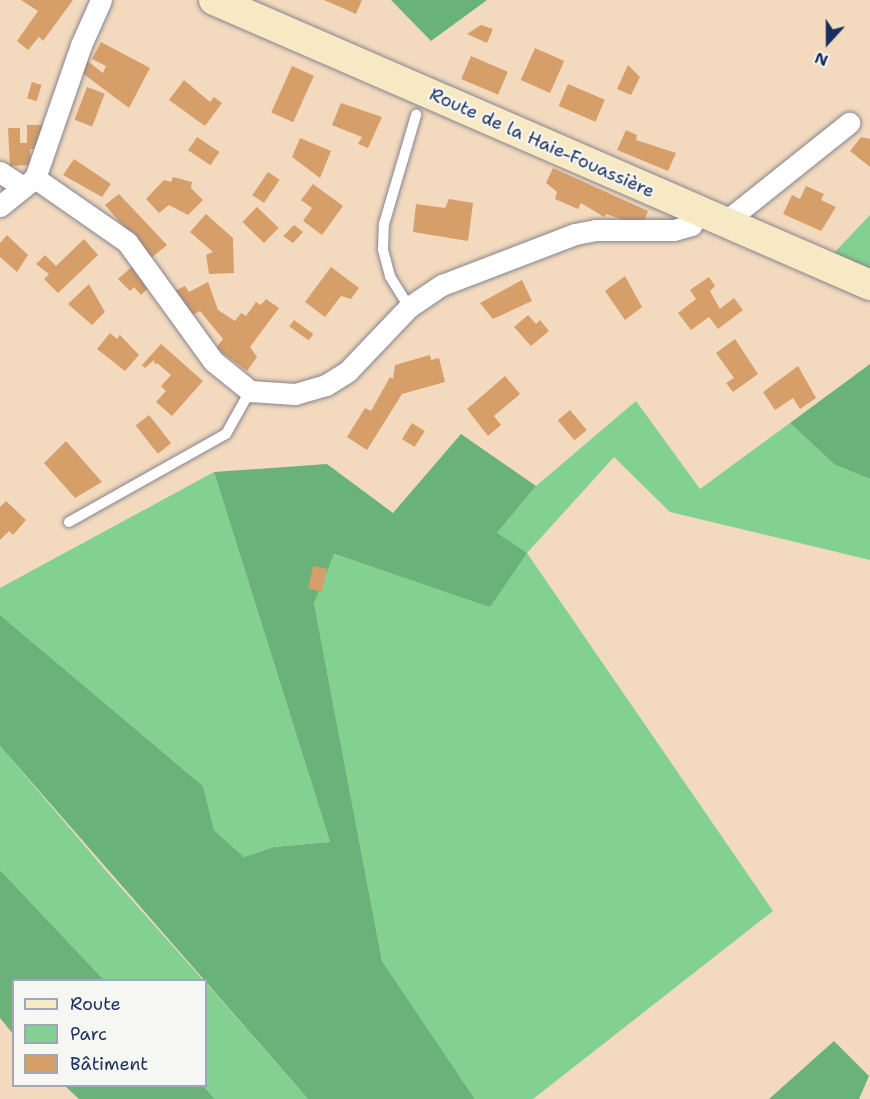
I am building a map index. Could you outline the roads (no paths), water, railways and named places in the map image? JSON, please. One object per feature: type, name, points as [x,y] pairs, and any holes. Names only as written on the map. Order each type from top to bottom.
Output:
[{"type":"street","points":[[0,206],[29,183],[81,45],[101,0]]},
{"type":"street","name":"Route de la Haie-Fouassière","points":[[214,0],[870,285]]},
{"type":"street","points":[[0,172],[29,183],[127,242],[213,361],[250,391],[295,394],[326,385],[348,371],[409,307],[442,285],[575,234],[595,230],[674,230],[712,217],[849,123]]},
{"type":"lane","points":[[409,307],[390,276],[383,249],[384,224],[416,115]]},
{"type":"lane","points":[[69,522],[226,434],[250,391]]}]
